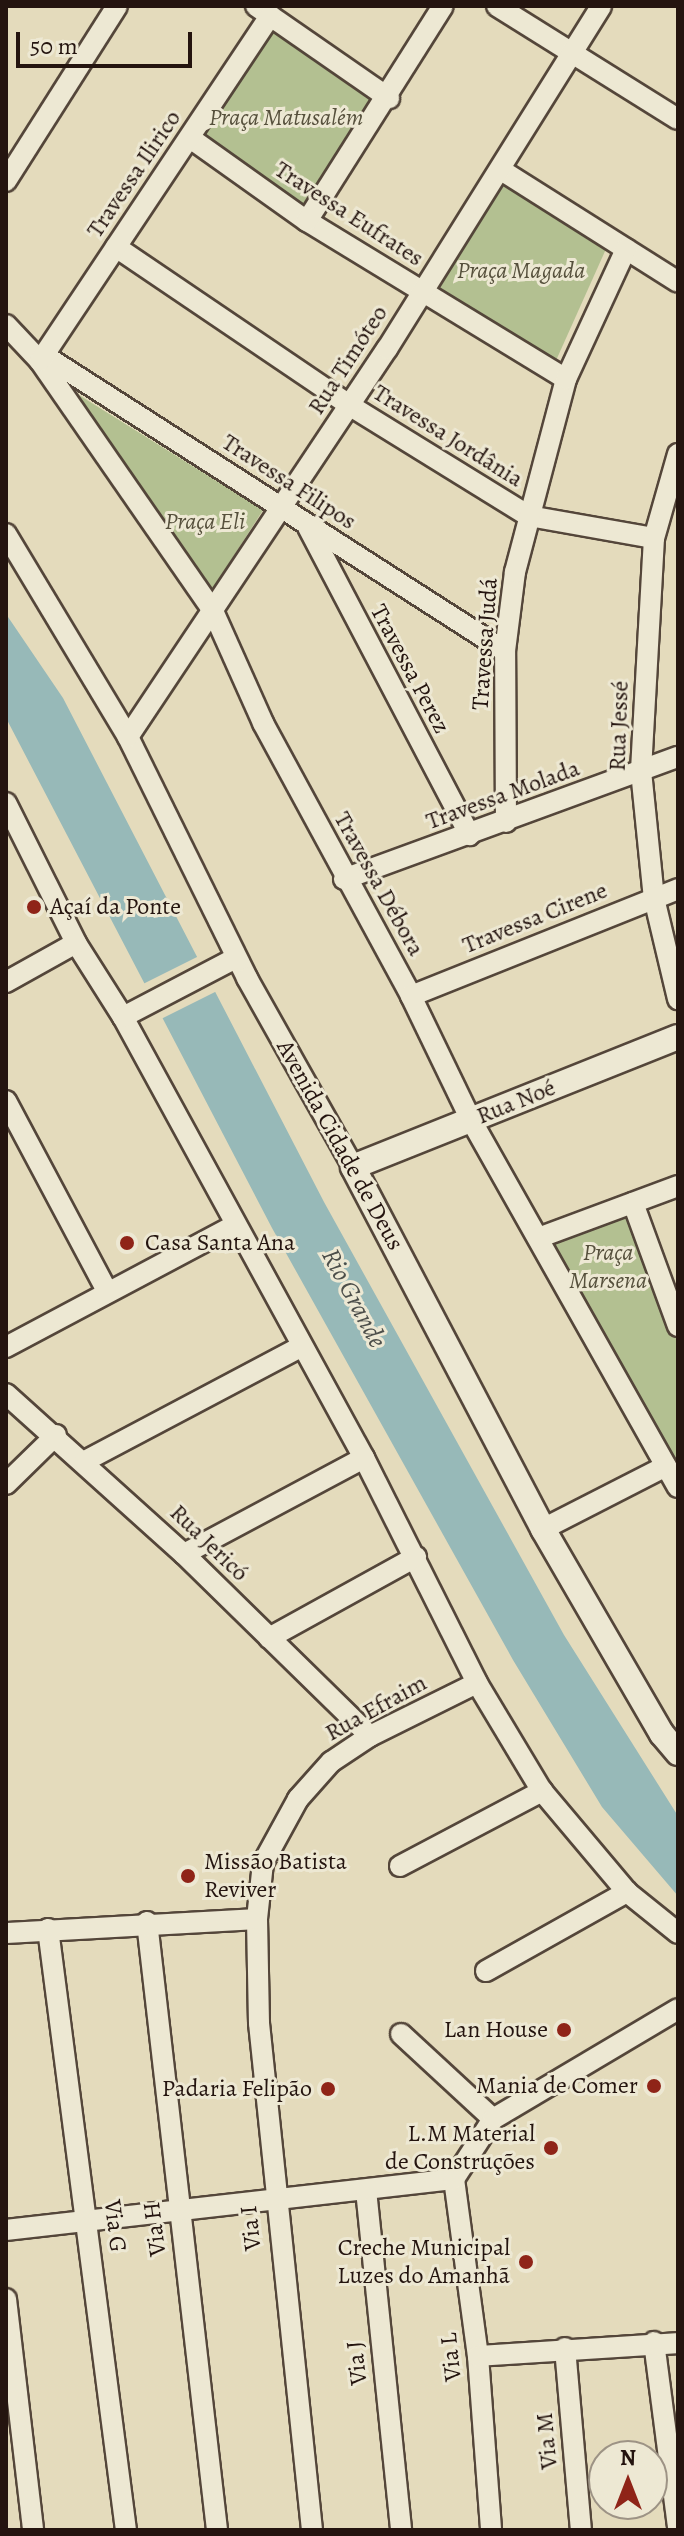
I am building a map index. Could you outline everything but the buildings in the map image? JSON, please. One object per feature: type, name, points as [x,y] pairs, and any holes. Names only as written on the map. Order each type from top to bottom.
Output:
[{"type":"street","points":[[6,181],[117,6]]},
{"type":"street","points":[[307,221],[389,98],[443,6]]},
{"type":"street","points":[[497,6],[678,119]]},
{"type":"street","name":"Rua Timóteo","points":[[128,737],[284,507],[501,170],[601,6]]},
{"type":"street","points":[[263,11],[389,98]]},
{"type":"street","name":"Travessa Ilirico","points":[[42,358],[190,138],[263,11]]},
{"type":"street","name":"Travessa Eufrates","points":[[190,138],[307,221],[566,379]]},
{"type":"street","points":[[501,170],[678,282]]},
{"type":"street","name":"Travessa Jordânia","points":[[116,247],[349,405],[529,516],[654,538]]},
{"type":"street","name":"Travessa Judá","points":[[506,822],[505,651],[515,572],[566,379],[626,249]]},
{"type":"street","name":"Travessa Débora","points":[[6,325],[42,358],[213,611],[250,698],[344,879],[411,996],[471,1120],[678,1487]]},
{"type":"street","name":"Travessa Filipos","points":[[42,358],[284,507],[307,525],[505,651]]},
{"type":"street","name":"Rua Jessé","points":[[678,454],[654,538],[641,771],[654,898],[678,999]]},
{"type":"street","name":"Travessa Perez","points":[[307,525],[470,835]]},
{"type":"street","name":"Avenida Cidade de Deus","points":[[6,534],[128,737],[236,958],[353,1167],[543,1529],[662,1734],[678,1753]]},
{"type":"street","name":"Travessa Molada","points":[[344,879],[678,757]]},
{"type":"street","points":[[6,803],[13,831],[76,943],[123,1017],[300,1347],[364,1458],[477,1683],[542,1791],[627,1892],[678,1933]]},
{"type":"street","name":"Travessa Cirene","points":[[411,996],[678,889]]},
{"type":"street","points":[[6,982],[76,943]]},
{"type":"street","points":[[123,1017],[236,958]]},
{"type":"street","name":"Rua Noé","points":[[353,1167],[678,1037]]},
{"type":"street","points":[[6,1101],[107,1291]]},
{"type":"street","points":[[538,1238],[678,1186]]},
{"type":"street","points":[[633,1203],[678,1326]]},
{"type":"street","points":[[6,1347],[234,1226]]},
{"type":"street","points":[[85,1461],[300,1347]]},
{"type":"street","name":"Rua Jericó","points":[[6,1394],[85,1461],[184,1554],[370,1736]]},
{"type":"street","points":[[6,1484],[56,1435]]},
{"type":"street","points":[[184,1554],[364,1458]]},
{"type":"street","points":[[543,1529],[666,1466]]},
{"type":"street","points":[[269,1638],[416,1557]]},
{"type":"street","name":"Rua Efraim","points":[[257,1919],[263,1863],[281,1825],[331,1762],[370,1736],[477,1683]]},
{"type":"street","points":[[400,1866],[542,1791]]},
{"type":"street","points":[[486,1971],[627,1892]]},
{"type":"street","points":[[6,1933],[147,1922],[257,1919]]},
{"type":"street","name":"Via I","points":[[257,1919],[273,2199],[312,2530]]},
{"type":"street","name":"Via H","points":[[147,1922],[217,2530]]},
{"type":"street","name":"Via G","points":[[48,1929],[126,2530]]},
{"type":"street","points":[[6,2230],[454,2179],[493,2119],[678,2009]]},
{"type":"street","points":[[401,2034],[493,2119]]},
{"type":"street","name":"Via L","points":[[454,2179],[478,2356],[491,2530]]},
{"type":"street","name":"Via J","points":[[366,2190],[401,2530]]},
{"type":"street","points":[[6,2299],[33,2530]]},
{"type":"street","points":[[478,2356],[654,2342],[678,2343]]},
{"type":"street","points":[[654,2342],[678,2528]]},
{"type":"street","name":"Via M","points":[[565,2348],[581,2530]]},
{"type":"green space","name":"Praça Matusalém","points":[[266,23],[376,100],[305,208],[196,141]]},
{"type":"green space","name":"Praça Magada","points":[[499,180],[606,249],[554,365],[432,293]]},
{"type":"green space","name":"Praça Eli","points":[[71,390],[263,510],[207,598]]},
{"type":"green space","name":"Praça Marsena","points":[[632,1213],[678,1329],[678,1480],[547,1244]]},
{"type":"water","name":"Rio Grande","points":[[6,614],[63,698],[324,1202],[564,1635],[678,1816],[678,1896],[602,1807],[513,1660],[272,1228],[6,718]]},
{"type":"pier","points":[[201,955],[219,990],[161,1019],[143,984]]},
{"type":"place","name":"Açaí da Ponte","points":[[34,907]]},
{"type":"place","name":"Casa Santa Ana","points":[[127,1243]]},
{"type":"place","name":"Missão Batista Reviver","points":[[188,1876]]},
{"type":"place","name":"Lan House","points":[[564,2030]]},
{"type":"place","name":"Mania de Comer","points":[[654,2086]]},
{"type":"place","name":"Padaria Felipão","points":[[328,2089]]},
{"type":"place","name":"L.M Material de Construções","points":[[551,2148]]},
{"type":"place","name":"Creche Municipal Luzes do Amanhã","points":[[526,2262]]}]
